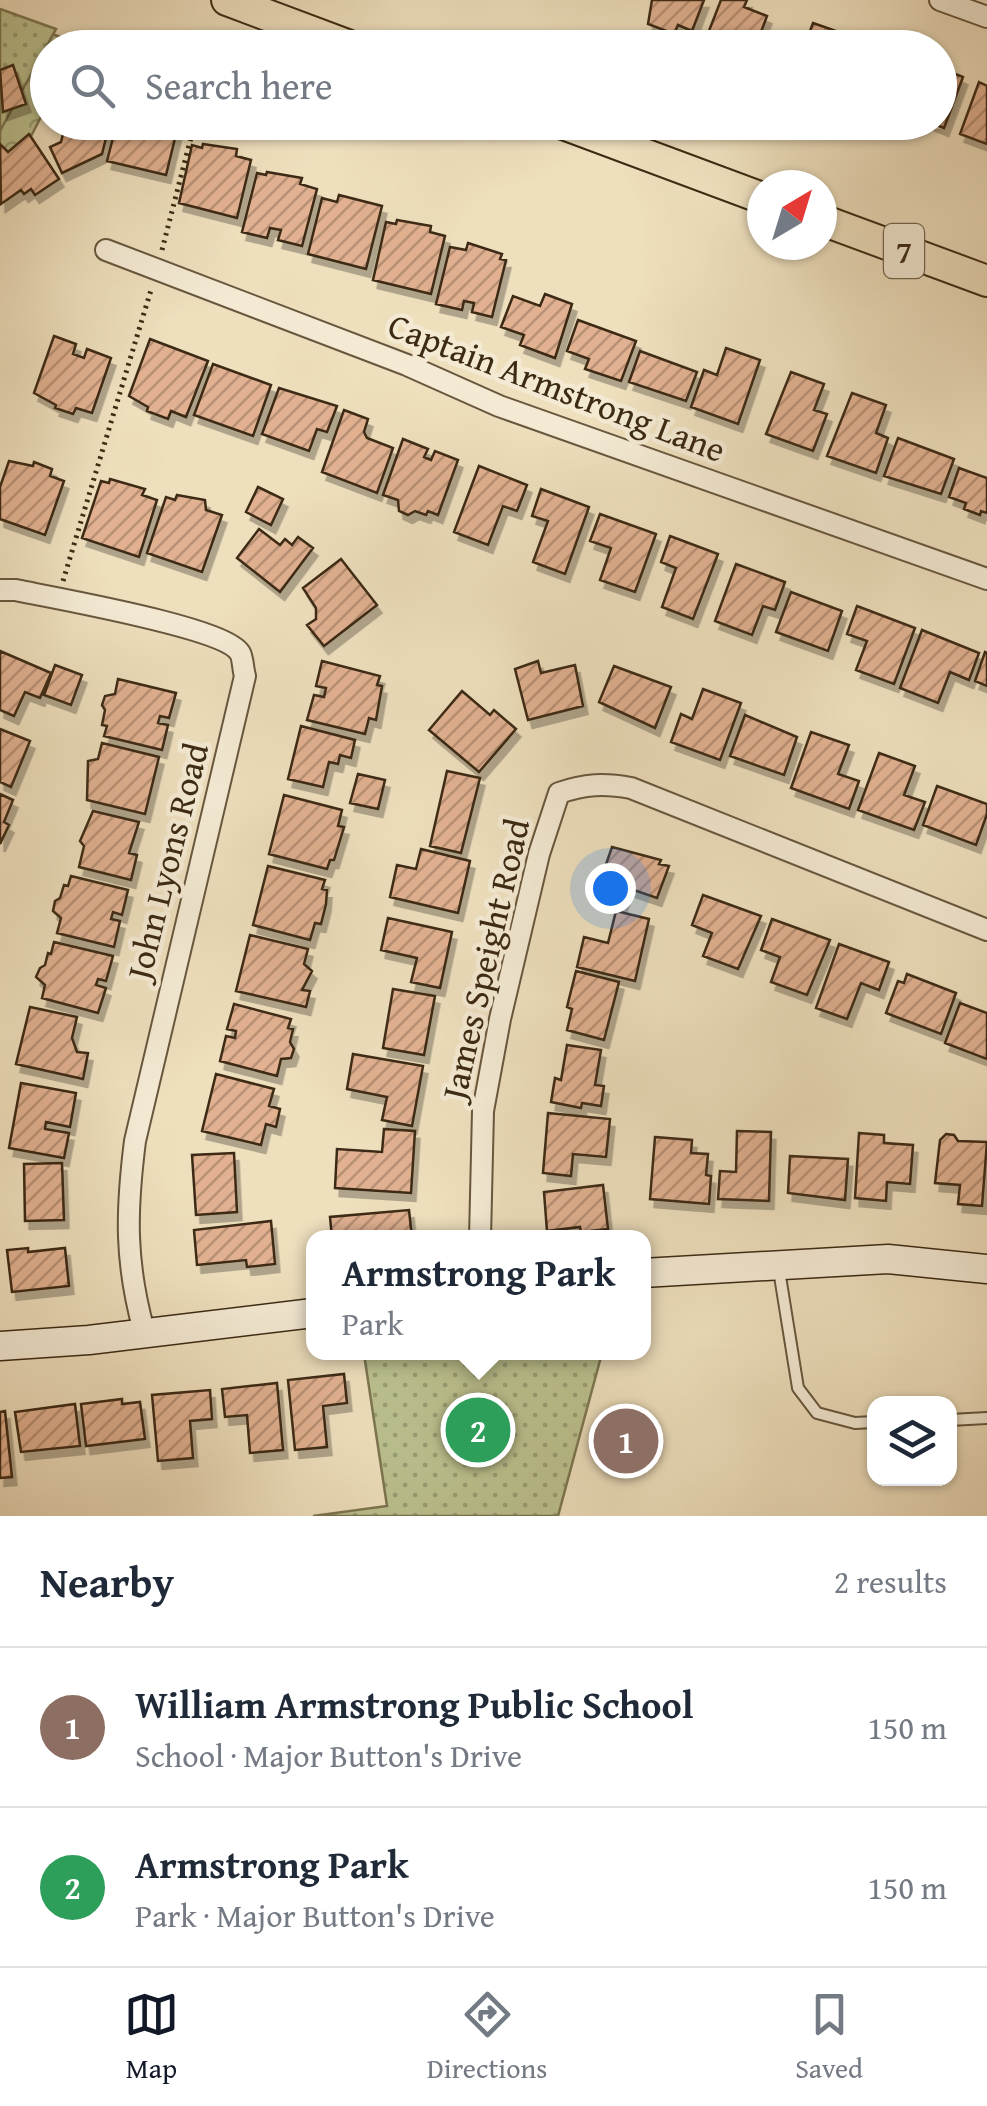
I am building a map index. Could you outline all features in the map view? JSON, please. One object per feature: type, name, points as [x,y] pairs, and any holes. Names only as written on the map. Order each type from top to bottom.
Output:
[{"type":"main road","points":[[227,0],[307,30]]},
{"type":"main road","points":[[606,140],[747,192]]},
{"type":"main road","name":"7","points":[[837,226],[987,281]]},
{"type":"street","points":[[940,0],[987,17]]},
{"type":"street","name":"Captain Armstrong Lane","points":[[106,250],[407,365],[499,406],[987,579]]},
{"type":"street","name":"John Lyons Road","points":[[0,590],[16,590],[184,626],[240,653],[245,676],[135,1141],[126,1211],[133,1294],[144,1331]]},
{"type":"street","name":"James Speight Road","points":[[480,1230],[482,1112],[539,854],[559,793],[606,783],[630,788],[987,930]]},
{"type":"street","points":[[651,1272],[888,1259],[987,1270]]},
{"type":"street","points":[[0,1346],[89,1340],[306,1314]]},
{"type":"lane","points":[[778,1264],[798,1388],[818,1412],[855,1423],[867,1422]]},
{"type":"lane","points":[[957,1420],[987,1418]]},
{"type":"path","points":[[58,600],[158,269],[190,140]]},
{"type":"green space","points":[[0,9],[56,29],[30,30],[30,76],[0,131]]},
{"type":"green space","points":[[0,12],[43,30],[30,30],[30,138],[0,197]]},
{"type":"green space","points":[[365,1360],[600,1360],[558,1516],[313,1516],[387,1506]]},
{"type":"building","points":[[652,0],[704,0],[692,30],[678,25],[676,30],[664,30],[648,24]]},
{"type":"building","points":[[721,0],[747,0],[744,7],[767,16],[762,30],[709,30]]},
{"type":"building","points":[[813,23],[833,30],[810,30]]},
{"type":"building","points":[[13,65],[26,104],[3,112],[0,70]]},
{"type":"building","points":[[979,82],[987,86],[987,144],[960,134]]},
{"type":"building","points":[[29,134],[59,179],[35,195],[31,189],[24,194],[21,190],[1,204],[0,144],[8,152]]},
{"type":"building","points":[[106,140],[102,154],[62,173],[50,147],[61,142]]},
{"type":"building","points":[[112,140],[175,140],[166,175],[107,161]]},
{"type":"building","points":[[203,144],[237,149],[236,156],[251,160],[237,218],[179,203],[192,145],[202,148]]},
{"type":"building","points":[[257,173],[302,178],[300,184],[317,189],[302,246],[278,240],[281,230],[270,228],[267,238],[242,232]]},
{"type":"building","points":[[339,195],[382,206],[366,269],[308,254],[322,198],[337,202]]},
{"type":"building","points":[[397,220],[431,226],[430,232],[445,236],[431,294],[373,280],[386,222],[396,224]]},
{"type":"building","points":[[468,243],[502,254],[500,259],[506,260],[492,317],[472,312],[474,303],[464,301],[462,310],[436,304],[450,247],[466,250]]},
{"type":"building","points":[[545,294],[572,304],[555,358],[520,345],[524,335],[501,327],[513,296],[540,306]]},
{"type":"building","points":[[578,320],[636,341],[621,381],[585,369],[589,359],[567,351]]},
{"type":"building","points":[[54,336],[76,344],[73,354],[84,358],[87,349],[111,358],[92,413],[76,408],[73,414],[55,408],[56,405],[34,393]]},
{"type":"building","points":[[150,339],[208,361],[186,417],[171,411],[168,419],[147,411],[148,407],[129,396]]},
{"type":"building","points":[[726,348],[760,360],[738,424],[691,407],[704,370],[717,375]]},
{"type":"building","points":[[640,351],[697,372],[686,401],[629,382]]},
{"type":"building","points":[[213,364],[271,385],[253,436],[194,415]]},
{"type":"building","points":[[791,372],[824,384],[814,410],[827,414],[813,451],[766,434]]},
{"type":"building","points":[[279,388],[337,406],[327,432],[317,429],[309,451],[262,434]]},
{"type":"building","points":[[852,393],[886,405],[876,433],[888,438],[876,473],[827,456]]},
{"type":"building","points":[[344,410],[368,419],[364,432],[367,438],[393,448],[377,493],[322,472]]},
{"type":"building","points":[[898,438],[954,459],[941,494],[884,476]]},
{"type":"building","points":[[403,439],[428,449],[424,457],[431,460],[435,451],[458,460],[438,515],[415,511],[408,515],[399,511],[398,500],[383,495]]},
{"type":"building","points":[[9,461],[33,466],[34,462],[52,469],[50,476],[64,481],[45,535],[0,519],[0,487]]},
{"type":"building","points":[[479,466],[527,485],[517,511],[503,506],[488,545],[454,532]]},
{"type":"building","points":[[959,468],[987,478],[987,513],[981,511],[980,515],[964,509],[966,503],[949,497]]},
{"type":"building","points":[[110,479],[145,489],[142,495],[157,500],[139,557],[82,538],[101,481],[109,483]]},
{"type":"building","points":[[258,487],[283,499],[271,525],[246,512]]},
{"type":"building","points":[[541,489],[589,507],[565,574],[533,562],[548,521],[532,516]]},
{"type":"building","points":[[177,495],[205,500],[206,510],[222,515],[202,572],[147,553],[166,497],[175,500]]},
{"type":"building","points":[[600,514],[656,534],[635,592],[600,580],[611,548],[590,541]]},
{"type":"building","points":[[259,529],[280,545],[285,539],[292,545],[298,537],[313,548],[280,592],[237,558]]},
{"type":"building","points":[[670,536],[718,554],[693,619],[662,607],[676,568],[661,562]]},
{"type":"building","points":[[341,559],[377,605],[324,646],[307,625],[316,619],[316,608],[303,588]]},
{"type":"building","points":[[736,564],[785,582],[775,610],[763,606],[752,635],[715,621]]},
{"type":"building","points":[[791,592],[842,611],[828,651],[776,632]]},
{"type":"building","points":[[857,606],[915,628],[894,684],[856,670],[867,641],[847,634]]},
{"type":"building","points":[[922,630],[979,653],[969,680],[950,672],[938,703],[900,688]]},
{"type":"building","points":[[0,651],[51,673],[40,698],[25,692],[14,716],[0,710]]},
{"type":"building","points":[[987,653],[987,686],[975,681]]},
{"type":"building","points":[[322,661],[380,676],[376,720],[369,718],[365,734],[307,720],[314,695],[324,697],[326,688],[316,686]]},
{"type":"building","points":[[538,661],[541,673],[575,665],[583,706],[528,720],[515,669]]},
{"type":"building","points":[[55,665],[82,675],[71,705],[44,695]]},
{"type":"building","points":[[614,666],[671,687],[655,728],[599,702]]},
{"type":"building","points":[[118,679],[176,693],[169,718],[160,716],[158,723],[168,725],[162,750],[104,736],[107,726],[102,725],[102,705],[105,696],[115,694]]},
{"type":"building","points":[[703,689],[741,703],[720,760],[671,742],[681,714],[692,719]]},
{"type":"building","points":[[462,691],[490,715],[494,710],[516,729],[479,772],[429,730]]},
{"type":"building","points":[[745,715],[797,737],[784,775],[730,756]]},
{"type":"building","points":[[301,726],[355,740],[351,758],[340,755],[338,764],[329,762],[323,787],[288,779]]},
{"type":"building","points":[[0,729],[30,741],[11,787],[0,782]]},
{"type":"building","points":[[811,732],[849,745],[838,774],[859,781],[849,809],[791,788]]},
{"type":"building","points":[[102,743],[159,757],[145,814],[87,800],[88,761],[98,759]]},
{"type":"building","points":[[879,753],[915,766],[904,795],[925,802],[914,830],[858,810]]},
{"type":"building","points":[[447,771],[480,778],[461,853],[430,846]]},
{"type":"building","points":[[358,774],[385,780],[378,809],[350,803]]},
{"type":"building","points":[[937,786],[987,804],[976,845],[923,825]]},
{"type":"building","points":[[0,794],[13,800],[4,822],[9,825],[0,844]]},
{"type":"building","points":[[284,795],[342,810],[338,826],[344,827],[334,860],[330,860],[327,869],[269,854]]},
{"type":"building","points":[[93,811],[139,822],[129,853],[137,855],[131,880],[79,867],[84,846],[80,841]]},
{"type":"building","points":[[612,847],[661,860],[659,864],[669,866],[657,898],[628,888],[622,904],[595,896]]},
{"type":"building","points":[[421,849],[470,861],[458,913],[390,897],[397,865],[416,869]]},
{"type":"building","points":[[268,866],[325,880],[322,889],[327,890],[326,904],[321,924],[315,923],[310,940],[253,925]]},
{"type":"building","points":[[71,876],[128,890],[122,915],[113,912],[111,919],[120,921],[114,947],[57,933],[61,918],[53,911],[55,901]]},
{"type":"building","points":[[703,895],[761,916],[738,969],[703,956],[712,933],[692,925]]},
{"type":"building","points":[[616,911],[649,919],[635,981],[577,967],[584,937],[608,943]]},
{"type":"building","points":[[388,918],[452,932],[440,988],[411,982],[417,958],[381,950]]},
{"type":"building","points":[[772,919],[830,940],[807,995],[771,982],[780,957],[761,950]]},
{"type":"building","points":[[250,935],[308,949],[304,964],[312,971],[302,990],[310,991],[306,1007],[236,991]]},
{"type":"building","points":[[54,942],[113,956],[106,981],[98,979],[96,985],[106,988],[98,1013],[42,998],[45,985],[36,977]]},
{"type":"building","points":[[839,944],[889,962],[879,990],[861,983],[847,1019],[816,1008]]},
{"type":"building","points":[[576,971],[619,982],[604,1040],[567,1030],[572,1009],[567,1007]]},
{"type":"building","points":[[907,974],[956,993],[941,1034],[886,1013],[898,981],[904,983]]},
{"type":"building","points":[[393,989],[435,996],[424,1055],[383,1048]]},
{"type":"building","points":[[960,1003],[987,1013],[987,1059],[945,1043]]},
{"type":"building","points":[[234,1004],[291,1019],[288,1028],[293,1029],[290,1042],[294,1049],[291,1058],[281,1059],[277,1076],[220,1061],[226,1036],[235,1038],[236,1031],[227,1029]]},
{"type":"building","points":[[30,1007],[77,1017],[72,1038],[77,1052],[88,1053],[83,1079],[16,1064]]},
{"type":"building","points":[[567,1045],[601,1050],[595,1085],[604,1086],[601,1106],[582,1103],[581,1108],[551,1102],[555,1078],[561,1080]]},
{"type":"building","points":[[353,1054],[423,1066],[412,1126],[382,1120],[387,1097],[347,1089]]},
{"type":"building","points":[[216,1074],[274,1089],[269,1106],[280,1109],[276,1127],[266,1124],[261,1145],[202,1131]]},
{"type":"building","points":[[21,1083],[76,1093],[70,1127],[46,1122],[45,1129],[69,1133],[64,1158],[9,1148]]},
{"type":"building","points":[[548,1113],[610,1119],[606,1157],[573,1154],[571,1176],[543,1173]]},
{"type":"building","points":[[384,1129],[415,1131],[411,1193],[335,1188],[337,1149],[382,1152]]},
{"type":"building","points":[[737,1131],[771,1132],[769,1201],[718,1199],[720,1171],[736,1172]]},
{"type":"building","points":[[859,1133],[884,1135],[884,1143],[913,1145],[910,1184],[887,1182],[886,1201],[855,1198]]},
{"type":"building","points":[[946,1134],[954,1135],[958,1141],[987,1142],[982,1206],[958,1204],[960,1185],[935,1183],[940,1140]]},
{"type":"building","points":[[655,1137],[692,1140],[691,1153],[708,1154],[709,1204],[650,1199]]},
{"type":"building","points":[[234,1153],[237,1212],[196,1215],[192,1155]]},
{"type":"building","points":[[790,1156],[848,1159],[845,1200],[788,1193]]},
{"type":"building","points":[[62,1163],[64,1220],[25,1221],[24,1164]]},
{"type":"building","points":[[603,1185],[608,1229],[547,1230],[544,1192]]},
{"type":"building","points":[[409,1210],[411,1230],[331,1230],[330,1217]]},
{"type":"building","points":[[271,1221],[275,1264],[247,1267],[246,1260],[197,1265],[194,1230]]},
{"type":"building","points":[[28,1248],[28,1252],[65,1248],[69,1286],[12,1292],[7,1250]]},
{"type":"building","points":[[344,1374],[347,1403],[323,1406],[327,1447],[295,1450],[288,1380]]},
{"type":"building","points":[[277,1383],[283,1450],[250,1453],[247,1415],[225,1417],[222,1389]]},
{"type":"building","points":[[210,1390],[212,1419],[190,1421],[193,1458],[158,1461],[152,1395]]},
{"type":"building","points":[[122,1399],[122,1404],[140,1402],[145,1439],[86,1446],[81,1404]]},
{"type":"building","points":[[75,1404],[80,1446],[21,1452],[15,1412]]},
{"type":"building","points":[[5,1411],[12,1477],[0,1478],[0,1412]]},
{"type":"place","name":"Armstrong Park","points":[[478,1430]]},
{"type":"place","name":"William Armstrong Public School","points":[[626,1441]]}]
